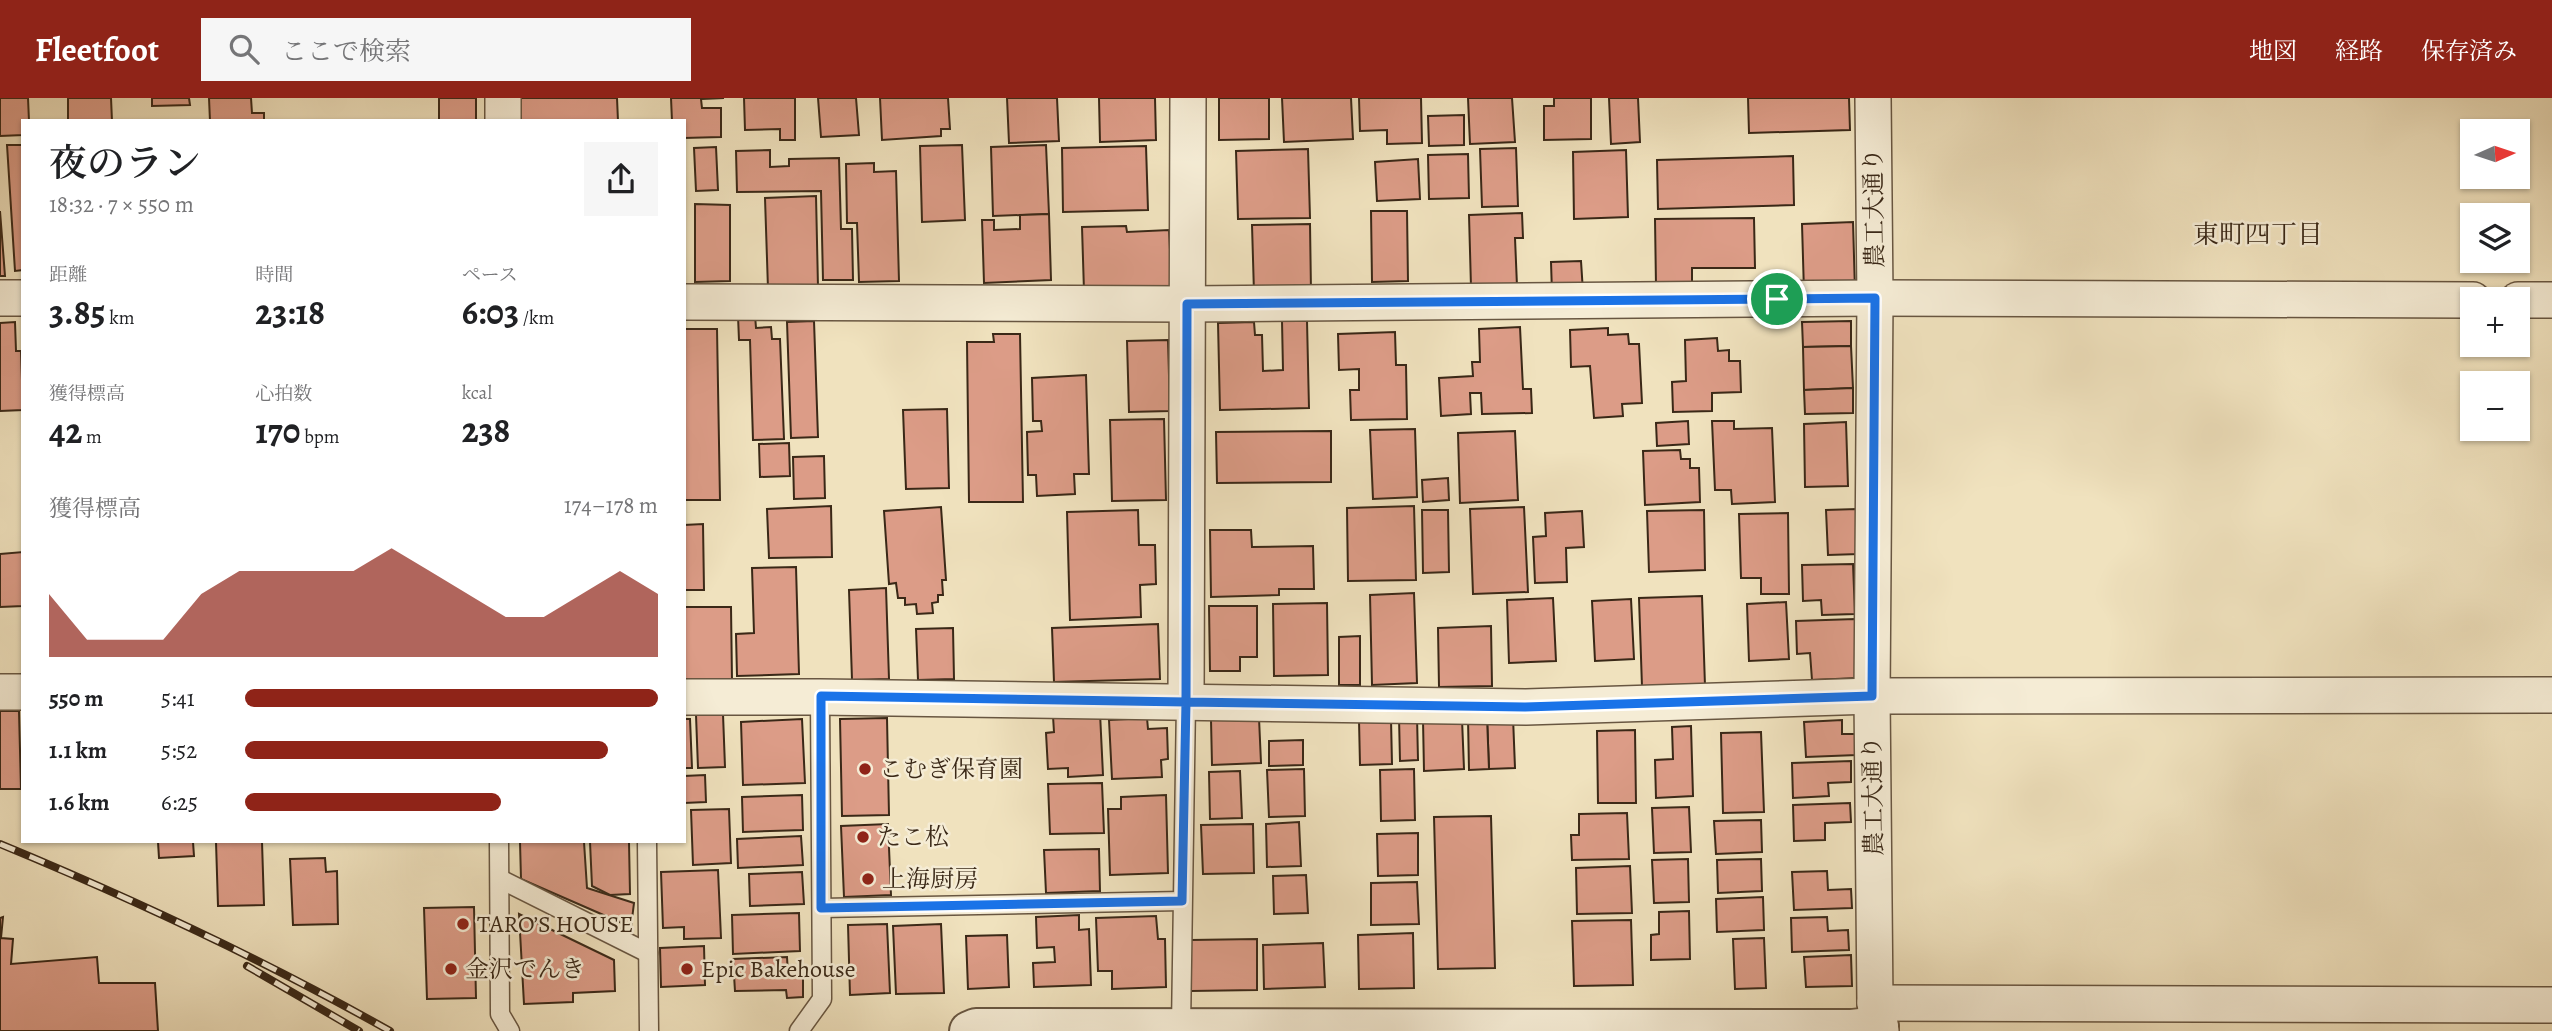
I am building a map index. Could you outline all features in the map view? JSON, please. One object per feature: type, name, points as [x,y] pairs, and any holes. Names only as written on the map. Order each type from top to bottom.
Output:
[{"type":"street","points":[[503,98],[503,119]]},
{"type":"street","points":[[1186,702],[1188,98]]},
{"type":"street","name":"農工大通り","points":[[1873,98],[1875,298],[1872,696],[1878,1020]]},
{"type":"street","points":[[0,298],[21,298]]},
{"type":"street","points":[[686,302],[1187,304],[1875,298],[2460,300]]},
{"type":"street","points":[[2530,300],[2552,300]]},
{"type":"street","points":[[0,692],[21,692]]},
{"type":"street","points":[[686,697],[821,696],[1525,707],[1872,696],[2552,695]]},
{"type":"street","points":[[969,1031],[976,1028],[1181,1027],[1852,1029],[1878,1020],[2552,1005]]},
{"type":"lane","points":[[799,1031],[822,999],[821,696]]},
{"type":"lane","points":[[1181,1027],[1186,702]]},
{"type":"lane","points":[[499,843],[500,1014],[510,1031]]},
{"type":"lane","points":[[647,843],[649,1031]]},
{"type":"lane","points":[[500,879],[648,953]]},
{"type":"lane","points":[[821,908],[1182,901]]},
{"type":"building","points":[[0,98],[28,98],[29,119],[21,119],[21,135],[0,136]]},
{"type":"building","points":[[68,98],[111,98],[112,119],[68,119]]},
{"type":"building","points":[[152,98],[189,98],[190,105],[152,106]]},
{"type":"building","points":[[209,98],[251,98],[252,113],[264,113],[264,119],[210,119]]},
{"type":"building","points":[[439,98],[476,98],[476,119],[439,119]]},
{"type":"building","points":[[519,98],[617,98],[618,119],[519,119]]},
{"type":"building","points":[[671,98],[724,98],[701,99],[702,108],[721,108],[721,137],[686,138],[686,119],[672,119]]},
{"type":"building","points":[[744,98],[795,98],[795,140],[780,140],[780,129],[745,130]]},
{"type":"building","points":[[818,98],[856,98],[859,135],[821,137]]},
{"type":"building","points":[[880,98],[948,98],[950,129],[941,129],[941,136],[882,140]]},
{"type":"building","points":[[1007,98],[1057,98],[1059,141],[1009,143]]},
{"type":"building","points":[[1099,98],[1155,98],[1156,140],[1100,142]]},
{"type":"building","points":[[1219,98],[1269,98],[1269,139],[1219,140]]},
{"type":"building","points":[[1282,98],[1351,98],[1353,139],[1284,142]]},
{"type":"building","points":[[1359,98],[1421,98],[1422,143],[1387,144],[1387,130],[1360,131]]},
{"type":"building","points":[[1468,98],[1512,98],[1515,142],[1470,144]]},
{"type":"building","points":[[1554,98],[1591,98],[1591,139],[1544,140],[1544,106],[1554,106]]},
{"type":"building","points":[[1609,98],[1638,98],[1640,142],[1611,144]]},
{"type":"building","points":[[1748,98],[1849,98],[1850,130],[1749,133]]},
{"type":"building","points":[[1464,115],[1464,145],[1429,146],[1428,116]]},
{"type":"building","points":[[7,145],[21,145],[21,270],[15,271]]},
{"type":"building","points":[[962,145],[965,220],[922,222],[920,146]]},
{"type":"building","points":[[1046,145],[1049,214],[993,216],[991,147]]},
{"type":"building","points":[[1146,146],[1148,210],[1063,212],[1062,148]]},
{"type":"building","points":[[716,147],[718,190],[696,191],[694,148]]},
{"type":"building","points":[[1516,148],[1518,206],[1482,207],[1480,149]]},
{"type":"building","points":[[1308,149],[1310,218],[1238,219],[1236,151]]},
{"type":"building","points":[[770,150],[770,167],[789,166],[789,159],[839,158],[841,229],[852,229],[853,280],[823,280],[821,191],[737,192],[736,151]]},
{"type":"building","points":[[1626,150],[1628,217],[1574,219],[1573,152]]},
{"type":"building","points":[[1468,154],[1469,198],[1429,199],[1428,155]]},
{"type":"building","points":[[1793,156],[1794,205],[1658,209],[1657,160]]},
{"type":"building","points":[[1418,159],[1420,199],[1377,201],[1375,162]]},
{"type":"building","points":[[874,163],[874,172],[896,171],[899,281],[859,282],[857,223],[847,223],[846,164]]},
{"type":"building","points":[[816,196],[818,287],[768,289],[765,198]]},
{"type":"building","points":[[695,204],[730,205],[730,281],[695,282]]},
{"type":"building","points":[[0,211],[5,276],[0,276]]},
{"type":"building","points":[[1371,211],[1407,211],[1408,281],[1372,282]]},
{"type":"building","points":[[1522,213],[1523,238],[1515,238],[1517,286],[1471,287],[1469,215]]},
{"type":"building","points":[[1049,214],[1051,280],[984,283],[982,220],[994,220],[994,230],[1020,229],[1020,215]]},
{"type":"building","points":[[1754,218],[1755,268],[1692,268],[1692,286],[1656,286],[1655,219]]},
{"type":"building","points":[[1853,222],[1855,291],[1804,292],[1802,224]]},
{"type":"building","points":[[1310,224],[1311,292],[1254,293],[1252,225]]},
{"type":"building","points":[[1126,226],[1127,232],[1169,230],[1172,288],[1084,291],[1082,227]]},
{"type":"building","points":[[1581,261],[1583,292],[1552,293],[1551,262]]},
{"type":"building","points":[[755,315],[756,328],[771,327],[772,339],[780,339],[784,439],[753,440],[750,340],[739,340],[738,316]]},
{"type":"building","points":[[814,321],[818,437],[791,438],[787,322]]},
{"type":"building","points":[[1282,321],[1307,321],[1309,408],[1220,410],[1218,323],[1254,322],[1255,335],[1262,335],[1263,371],[1283,370]]},
{"type":"building","points":[[1851,321],[1851,346],[1803,347],[1802,322]]},
{"type":"building","points":[[15,322],[16,351],[21,351],[21,410],[0,411],[0,323]]},
{"type":"building","points":[[1520,327],[1523,389],[1531,389],[1532,413],[1482,414],[1481,393],[1470,393],[1471,414],[1441,416],[1439,378],[1473,376],[1472,362],[1480,362],[1479,329]]},
{"type":"building","points":[[1608,328],[1608,335],[1628,334],[1629,344],[1639,344],[1642,403],[1622,404],[1623,416],[1594,418],[1590,366],[1571,367],[1570,330]]},
{"type":"building","points":[[686,329],[717,329],[720,500],[686,500]]},
{"type":"building","points":[[1395,332],[1396,365],[1406,365],[1407,419],[1351,420],[1350,390],[1359,390],[1359,369],[1339,370],[1338,334]]},
{"type":"building","points":[[993,334],[1020,334],[1023,502],[969,502],[967,342],[994,342]]},
{"type":"building","points":[[1717,338],[1718,351],[1729,350],[1729,361],[1740,361],[1741,392],[1712,393],[1712,411],[1673,412],[1672,382],[1686,381],[1685,340]]},
{"type":"building","points":[[1168,340],[1170,411],[1129,412],[1127,341]]},
{"type":"building","points":[[1851,346],[1853,388],[1804,390],[1803,347]]},
{"type":"building","points":[[1086,375],[1089,474],[1074,474],[1075,494],[1037,496],[1036,475],[1028,475],[1027,432],[1042,431],[1041,421],[1033,421],[1032,378]]},
{"type":"building","points":[[1853,388],[1853,413],[1805,414],[1804,390]]},
{"type":"building","points":[[947,409],[949,488],[906,489],[903,410]]},
{"type":"building","points":[[1164,419],[1166,500],[1112,501],[1110,420]]},
{"type":"building","points":[[1688,421],[1689,444],[1657,446],[1656,423]]},
{"type":"building","points":[[1712,421],[1734,421],[1734,429],[1772,428],[1775,502],[1732,504],[1731,490],[1715,490]]},
{"type":"building","points":[[1846,422],[1848,486],[1805,487],[1804,424]]},
{"type":"building","points":[[1415,429],[1417,497],[1373,499],[1370,430]]},
{"type":"building","points":[[1331,431],[1331,482],[1217,483],[1216,432]]},
{"type":"building","points":[[1515,431],[1518,500],[1460,503],[1458,433]]},
{"type":"building","points":[[789,443],[790,476],[760,477],[759,444]]},
{"type":"building","points":[[1680,450],[1681,459],[1690,459],[1690,468],[1699,468],[1700,502],[1645,505],[1643,451]]},
{"type":"building","points":[[824,456],[825,498],[794,499],[793,457]]},
{"type":"building","points":[[1448,478],[1449,500],[1423,502],[1422,480]]},
{"type":"building","points":[[831,506],[832,557],[769,558],[767,509]]},
{"type":"building","points":[[1414,506],[1416,580],[1348,581],[1347,508]]},
{"type":"building","points":[[941,507],[946,580],[942,580],[943,595],[938,595],[938,602],[932,603],[933,613],[917,614],[916,604],[905,605],[905,598],[898,598],[896,583],[889,584],[884,511]]},
{"type":"building","points":[[1524,507],[1528,592],[1473,594],[1470,509]]},
{"type":"building","points":[[1857,509],[1859,554],[1828,555],[1826,510]]},
{"type":"building","points":[[1138,510],[1139,545],[1155,545],[1156,584],[1140,585],[1141,617],[1070,620],[1067,512]]},
{"type":"building","points":[[1422,510],[1448,510],[1449,572],[1423,573]]},
{"type":"building","points":[[1704,510],[1705,570],[1649,572],[1647,511]]},
{"type":"building","points":[[1582,511],[1584,547],[1566,548],[1567,582],[1535,583],[1533,537],[1546,536],[1545,513]]},
{"type":"building","points":[[1788,513],[1789,594],[1761,594],[1761,578],[1741,578],[1739,514]]},
{"type":"building","points":[[703,524],[704,590],[686,590],[686,525]]},
{"type":"building","points":[[1210,530],[1251,530],[1252,547],[1313,546],[1314,589],[1279,589],[1279,595],[1211,597]]},
{"type":"building","points":[[21,552],[21,606],[0,607],[0,554]]},
{"type":"building","points":[[1853,564],[1855,614],[1822,615],[1821,600],[1803,601],[1802,565]]},
{"type":"building","points":[[796,567],[799,674],[737,676],[736,634],[754,633],[752,568]]},
{"type":"building","points":[[886,588],[889,679],[852,680],[849,590]]},
{"type":"building","points":[[1414,593],[1417,683],[1372,685],[1370,595]]},
{"type":"building","points":[[1702,596],[1705,686],[1642,687],[1639,598]]},
{"type":"building","points":[[1553,598],[1556,661],[1509,663],[1507,600]]},
{"type":"building","points":[[1631,599],[1634,659],[1595,661],[1592,601]]},
{"type":"building","points":[[1786,602],[1789,659],[1749,661],[1747,604]]},
{"type":"building","points":[[1327,603],[1328,675],[1274,676],[1273,604]]},
{"type":"building","points":[[1209,606],[1257,606],[1257,657],[1240,657],[1240,671],[1210,671]]},
{"type":"building","points":[[686,607],[731,607],[732,680],[686,681]]},
{"type":"building","points":[[1855,619],[1858,678],[1812,680],[1810,653],[1797,654],[1796,621]]},
{"type":"building","points":[[1158,624],[1160,679],[1054,682],[1052,628]]},
{"type":"building","points":[[1491,626],[1492,686],[1439,687],[1438,628]]},
{"type":"building","points":[[953,628],[954,679],[918,680],[916,629]]},
{"type":"building","points":[[1360,636],[1360,685],[1339,685],[1339,637]]},
{"type":"building","points":[[0,711],[19,711],[21,789],[0,789]]},
{"type":"building","points":[[1100,713],[1103,775],[1068,777],[1068,768],[1048,769],[1046,733],[1054,732],[1053,716]]},
{"type":"building","points":[[723,714],[725,767],[698,768],[696,715]]},
{"type":"building","points":[[1417,716],[1418,760],[1400,761],[1399,717]]},
{"type":"building","points":[[1487,717],[1513,717],[1515,768],[1489,769]]},
{"type":"building","points":[[1487,717],[1489,769],[1469,770],[1468,718]]},
{"type":"building","points":[[887,718],[889,815],[842,816],[840,719]]},
{"type":"building","points":[[1147,718],[1148,729],[1167,728],[1168,759],[1161,760],[1162,777],[1112,779],[1109,720]]},
{"type":"building","points":[[1259,718],[1261,763],[1212,765],[1211,720]]},
{"type":"building","points":[[686,719],[690,719],[692,768],[686,768]]},
{"type":"building","points":[[802,719],[805,783],[743,785],[741,722]]},
{"type":"building","points":[[1391,719],[1392,764],[1360,765],[1359,720]]},
{"type":"building","points":[[1462,719],[1464,769],[1424,771],[1423,720]]},
{"type":"building","points":[[1842,720],[1842,734],[1856,734],[1857,755],[1806,757],[1804,722]]},
{"type":"building","points":[[1691,726],[1693,796],[1656,798],[1655,760],[1673,759],[1672,727]]},
{"type":"building","points":[[1635,730],[1636,803],[1598,803],[1597,731]]},
{"type":"building","points":[[1761,732],[1764,812],[1723,813],[1721,733]]},
{"type":"building","points":[[1303,740],[1303,765],[1269,766],[1269,741]]},
{"type":"building","points":[[1851,761],[1851,782],[1828,783],[1829,796],[1793,798],[1792,763]]},
{"type":"building","points":[[1304,769],[1305,816],[1269,817],[1267,770]]},
{"type":"building","points":[[1414,769],[1415,820],[1381,821],[1380,770]]},
{"type":"building","points":[[1240,771],[1242,818],[1210,819],[1209,772]]},
{"type":"building","points":[[705,775],[706,802],[686,803],[686,776]]},
{"type":"building","points":[[1102,783],[1104,833],[1050,834],[1048,784]]},
{"type":"building","points":[[802,795],[803,830],[743,832],[742,797]]},
{"type":"building","points":[[1166,795],[1168,873],[1110,875],[1108,809],[1121,809],[1121,797]]},
{"type":"building","points":[[1850,803],[1851,822],[1825,823],[1825,840],[1794,841],[1793,805]]},
{"type":"building","points":[[1689,807],[1691,852],[1654,853],[1652,808]]},
{"type":"building","points":[[729,809],[731,863],[693,865],[691,810]]},
{"type":"building","points":[[1627,813],[1629,859],[1572,860],[1571,835],[1579,835],[1579,814]]},
{"type":"building","points":[[1491,816],[1495,968],[1438,969],[1434,817]]},
{"type":"building","points":[[1761,820],[1762,852],[1716,854],[1714,821]]},
{"type":"building","points":[[1299,822],[1301,866],[1267,867],[1266,824]]},
{"type":"building","points":[[888,824],[891,895],[844,897],[841,826]]},
{"type":"building","points":[[1253,824],[1254,873],[1203,874],[1201,825]]},
{"type":"building","points":[[1418,833],[1418,875],[1378,876],[1377,834]]},
{"type":"building","points":[[801,836],[803,865],[738,868],[737,839]]},
{"type":"building","points":[[158,843],[193,843],[194,856],[159,858]]},
{"type":"building","points":[[216,843],[262,843],[264,905],[218,906]]},
{"type":"building","points":[[520,843],[584,843],[587,888],[634,903],[631,927],[521,879]]},
{"type":"building","points":[[590,843],[629,843],[630,894],[610,895],[592,886]]},
{"type":"building","points":[[1099,849],[1100,891],[1046,893],[1044,850]]},
{"type":"building","points":[[325,858],[326,872],[337,871],[338,924],[293,925],[290,859]]},
{"type":"building","points":[[1688,859],[1689,902],[1654,903],[1652,860]]},
{"type":"building","points":[[1761,859],[1762,891],[1718,893],[1717,860]]},
{"type":"building","points":[[1630,866],[1632,913],[1577,914],[1576,868]]},
{"type":"building","points":[[718,870],[721,938],[684,939],[684,927],[663,928],[661,872]]},
{"type":"building","points":[[1827,871],[1828,890],[1851,889],[1852,908],[1794,910],[1792,872]]},
{"type":"building","points":[[802,872],[804,904],[750,906],[749,874]]},
{"type":"building","points":[[1306,875],[1308,913],[1274,914],[1273,876]]},
{"type":"building","points":[[1417,882],[1419,924],[1371,925],[1371,883]]},
{"type":"building","points":[[1763,897],[1764,930],[1717,932],[1716,899]]},
{"type":"building","points":[[474,907],[476,998],[427,999],[424,908]]},
{"type":"building","points":[[1689,911],[1690,959],[1651,960],[1651,935],[1659,934],[1659,912]]},
{"type":"building","points":[[799,913],[800,951],[733,954],[732,915]]},
{"type":"building","points":[[519,914],[614,960],[615,991],[573,993],[573,1002],[524,1004]]},
{"type":"building","points":[[1079,915],[1079,930],[1089,929],[1091,985],[1034,987],[1033,963],[1055,962],[1054,947],[1037,948],[1036,917]]},
{"type":"building","points":[[1156,916],[1158,939],[1165,939],[1166,987],[1112,989],[1112,971],[1098,971],[1096,918]]},
{"type":"building","points":[[3,917],[1,938],[13,939],[11,964],[97,957],[99,983],[155,983],[158,1031],[0,1031],[0,918]]},
{"type":"building","points":[[1827,917],[1828,931],[1848,930],[1849,950],[1792,952],[1791,918]]},
{"type":"building","points":[[1631,920],[1633,985],[1574,986],[1572,921]]},
{"type":"building","points":[[887,924],[890,993],[850,995],[848,925]]},
{"type":"building","points":[[941,924],[944,993],[896,994],[893,926]]},
{"type":"building","points":[[1413,933],[1414,988],[1359,989],[1358,935]]},
{"type":"building","points":[[1007,935],[1009,987],[968,989],[966,936]]},
{"type":"building","points":[[1764,938],[1766,988],[1735,989],[1733,939]]},
{"type":"building","points":[[1257,939],[1257,990],[1191,991],[1191,940]]},
{"type":"building","points":[[1323,943],[1325,987],[1264,989],[1263,945]]},
{"type":"building","points":[[704,946],[705,985],[661,987],[660,948]]},
{"type":"building","points":[[1851,955],[1852,986],[1806,987],[1804,957]]},
{"type":"building","points":[[787,957],[788,974],[803,973],[803,997],[787,998],[786,990],[735,991],[733,959]]},
{"type":"railway","points":[[0,844],[198,931],[390,1031]]},
{"type":"railway","points":[[247,966],[359,1031]]},
{"type":"place","name":"こむぎ保育園","points":[[865,769]]},
{"type":"place","name":"たこ松","points":[[863,837]]},
{"type":"place","name":"上海厨房","points":[[868,879]]},
{"type":"place","name":"TARO’S HOUSE","points":[[463,924]]},
{"type":"place","name":"金沢でんき","points":[[451,969]]},
{"type":"place","name":"Epic Bakehouse","points":[[687,969]]},
{"type":"district","name":"東町四丁目","points":[[2258,234]]},
{"type":"route","points":[[1777,299],[1187,304],[1186,702],[821,696],[821,908],[1182,901],[1186,702],[1525,707],[1872,696],[1875,298],[1777,299]]}]
